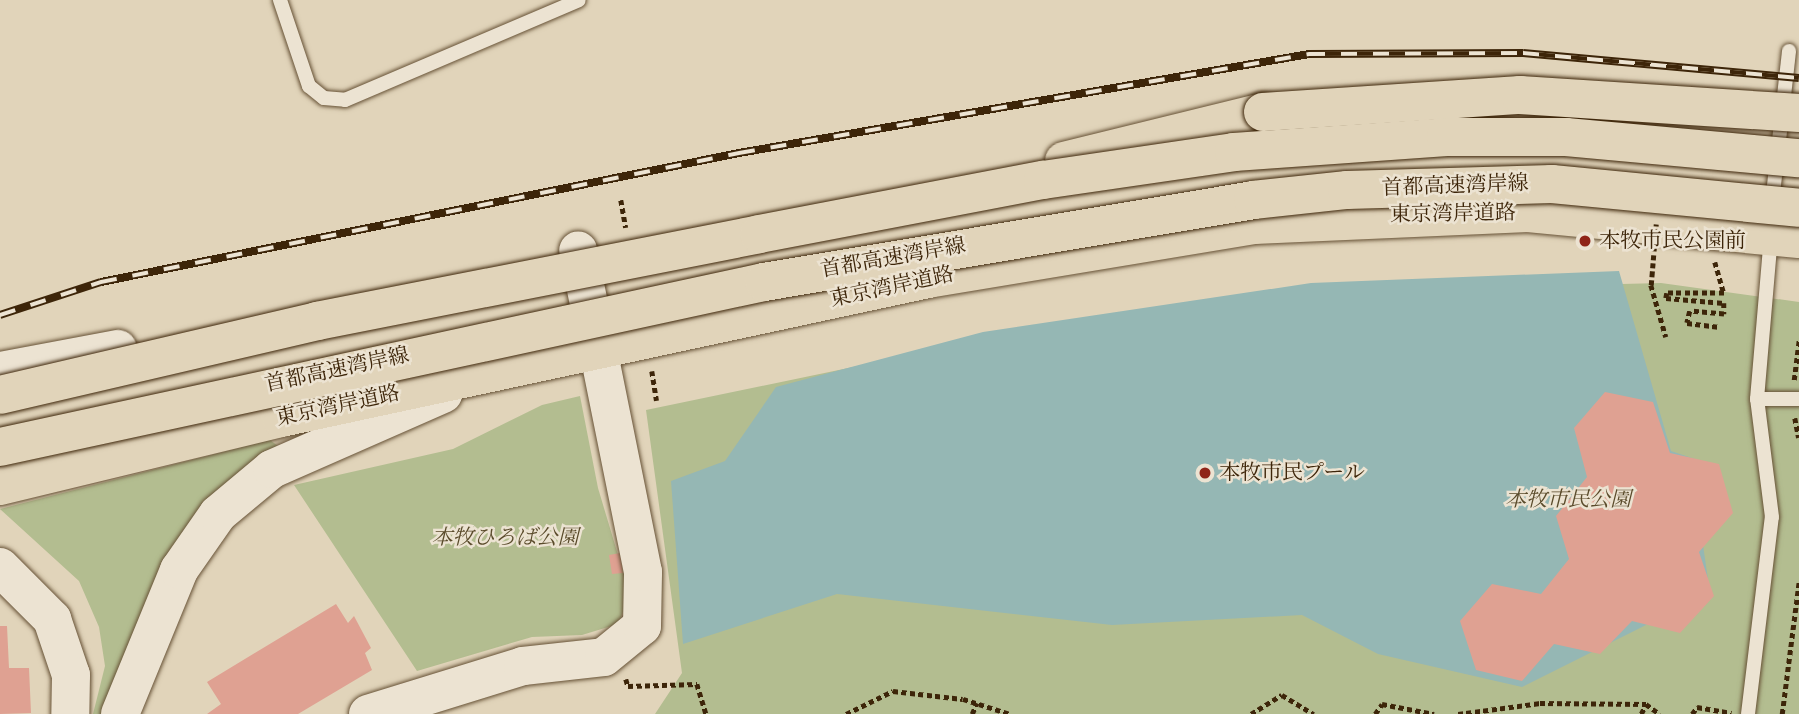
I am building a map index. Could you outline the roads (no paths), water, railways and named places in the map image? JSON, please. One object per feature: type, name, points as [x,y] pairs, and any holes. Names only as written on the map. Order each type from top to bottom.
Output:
[{"type":"highway","points":[[1064,161],[1264,112],[1520,95],[1793,138]]},
{"type":"highway","points":[[0,379],[118,349],[578,251],[1064,161],[1230,135],[1442,120],[1564,121],[1793,138]]},
{"type":"highway","points":[[0,395],[317,321],[1043,180],[1234,152],[1446,137],[1793,138]]},
{"type":"highway","name":"首都高速湾岸線","points":[[0,447],[764,282],[1240,202],[1347,190],[1552,184],[1799,208]]},
{"type":"highway","name":"東京湾岸道路","points":[[0,486],[503,369],[928,279],[1254,225],[1528,213],[1785,237]]},
{"type":"street","points":[[368,714],[523,666],[619,651],[642,626],[644,593],[578,251]]},
{"type":"street","points":[[0,371],[118,349]]},
{"type":"street","points":[[120,714],[179,570],[211,523],[244,489],[307,450],[503,369]]},
{"type":"street","points":[[0,567],[52,619],[71,675],[70,714]]},
{"type":"lane","points":[[280,0],[309,86],[324,98],[345,100],[579,0]]},
{"type":"lane","points":[[1748,714],[1772,517],[1757,399],[1785,237],[1793,138],[1789,51]]},
{"type":"lane","points":[[1757,399],[1796,404]]},
{"type":"water","name":"本牧市民プール","points":[[1619,271],[1671,451],[1716,466],[1703,545],[1710,593],[1522,687],[1378,654],[1302,615],[1112,625],[837,594],[683,644],[671,481],[725,461],[776,387],[983,332],[1311,283]]},
{"type":"railway","points":[[0,315],[101,282],[739,153],[1309,54],[1523,53],[1799,78]]},
{"type":"place","name":"本牧市民公園前","points":[[1585,241]]},
{"type":"place","name":"本牧市民プール","points":[[1205,473]]},
{"type":"park label","name":"本牧市民公園","points":[[1568,500]]},
{"type":"park label","name":"本牧ひろば公園","points":[[505,538]]}]
